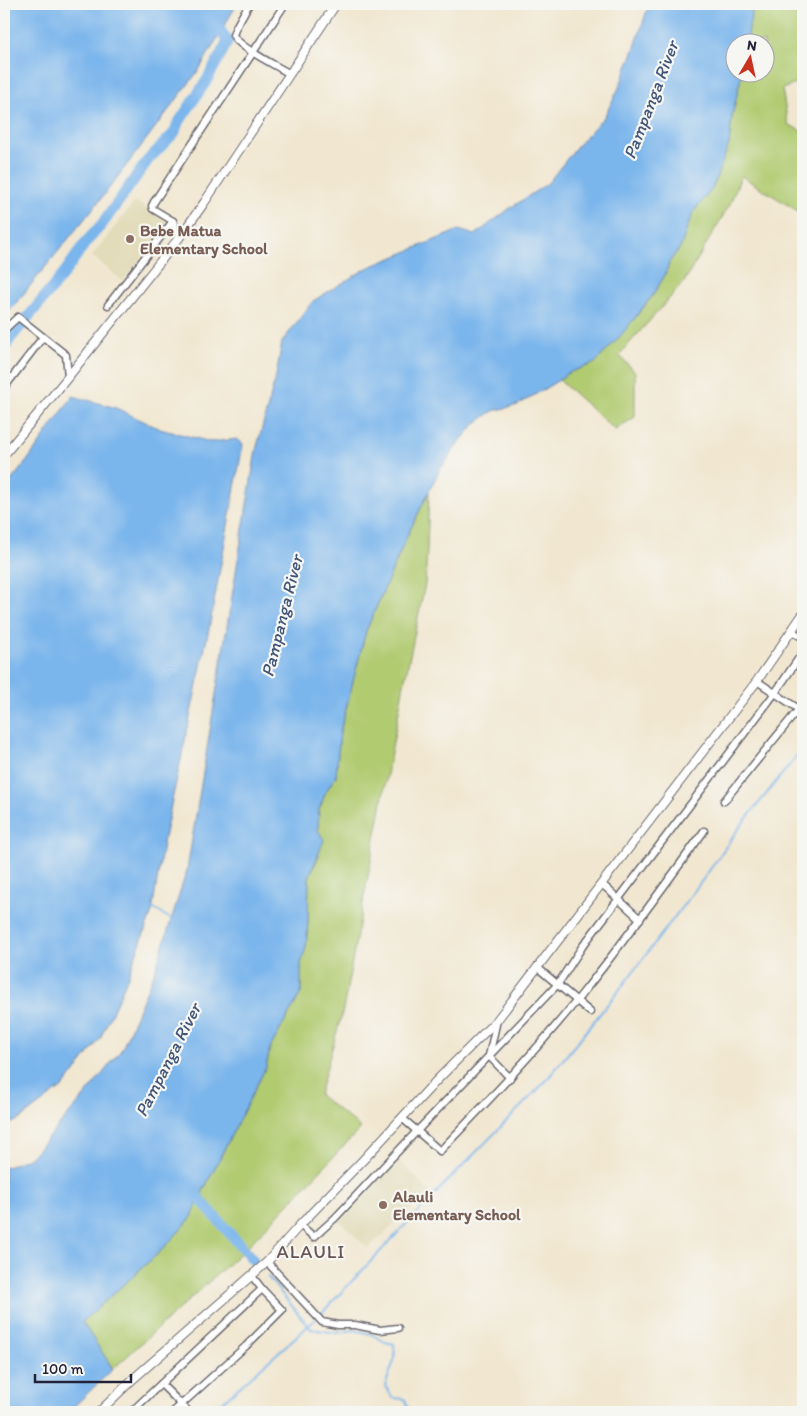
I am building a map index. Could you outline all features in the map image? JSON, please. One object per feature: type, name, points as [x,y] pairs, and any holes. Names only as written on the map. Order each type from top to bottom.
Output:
[{"type":"street","points":[[249,4],[236,27],[233,35],[235,40],[290,74]]},
{"type":"street","points":[[179,238],[173,221],[153,209],[152,206],[285,4]]},
{"type":"street","points":[[5,452],[68,377],[179,238],[336,4]]},
{"type":"street","points":[[108,305],[173,221]]},
{"type":"street","points":[[4,330],[18,317],[66,355],[68,377]]},
{"type":"street","points":[[4,388],[43,337]]},
{"type":"street","points":[[98,1412],[134,1378],[267,1262],[300,1225],[497,1020],[757,681],[803,614]]},
{"type":"street","points":[[792,631],[803,638]]},
{"type":"street","points":[[300,1225],[314,1238],[558,984],[582,947],[775,693],[803,652]]},
{"type":"street","points":[[724,801],[801,707],[757,681]]},
{"type":"street","points":[[402,1118],[440,1151],[510,1078],[577,1000],[704,831]]},
{"type":"street","points":[[602,884],[640,918]]},
{"type":"street","points":[[538,968],[590,1012]]},
{"type":"street","points":[[489,1056],[497,1020]]},
{"type":"street","points":[[489,1056],[510,1078]]},
{"type":"street","points":[[267,1262],[322,1322],[355,1325],[380,1330],[398,1328]]},
{"type":"street","points":[[173,1412],[246,1346],[282,1310],[252,1276]]},
{"type":"street","points":[[131,1412],[262,1289]]},
{"type":"street","points":[[161,1384],[188,1412]]},
{"type":"shaded area","name":"Bebe Matua Elementary School","points":[[135,201],[168,223],[123,281],[92,256]]},
{"type":"shaded area","name":"Alauli Elementary School","points":[[396,1158],[430,1192],[368,1248],[337,1219]]},
{"type":"green space","points":[[754,4],[803,4],[803,81],[782,89],[788,124],[803,132],[803,208],[801,213],[741,176],[730,204],[684,282],[619,355],[635,372],[635,417],[615,430],[559,380],[568,373],[595,363],[653,295],[665,275],[670,261],[681,246],[694,211],[712,189],[729,144],[732,116],[740,82],[774,82],[774,32],[748,32]]},
{"type":"green space","points":[[429,492],[425,584],[403,689],[343,1010],[319,1095],[361,1128],[247,1247],[113,1369],[82,1322],[164,1248],[192,1217],[198,1201],[266,1067],[270,1048],[301,993],[301,964],[306,947],[308,922],[309,877],[319,856],[319,810],[326,791],[336,776],[340,732],[366,631],[407,536]]},
{"type":"water","points":[[4,4],[237,4],[199,70],[104,195],[4,318]]},
{"type":"water","name":"Pampanga River","points":[[649,4],[754,4],[748,32],[724,32],[724,82],[740,82],[732,116],[729,144],[712,189],[694,211],[681,246],[670,261],[665,275],[653,295],[623,333],[595,363],[568,373],[518,405],[493,411],[476,423],[461,440],[439,471],[407,536],[366,631],[340,732],[336,776],[326,791],[319,810],[318,830],[324,840],[309,877],[308,922],[306,947],[301,964],[301,993],[270,1048],[266,1067],[198,1201],[192,1217],[164,1248],[82,1322],[113,1369],[68,1412],[4,1412],[4,1168],[31,1157],[84,1097],[122,1049],[155,971],[187,870],[256,450],[276,376],[282,342],[313,301],[367,268],[459,230],[475,235],[548,183],[577,146],[604,117],[618,90]]},
{"type":"water","points":[[73,396],[116,408],[160,429],[211,442],[237,439],[243,444],[209,629],[164,838],[152,912],[125,984],[100,1039],[64,1086],[20,1119],[4,1127],[4,489],[27,461]]},
{"type":"waterway","points":[[4,350],[10,339],[103,223],[148,160],[175,132],[177,125],[207,80],[228,41],[212,19],[209,4]]},
{"type":"waterway","points":[[319,1316],[545,1082],[620,989],[704,878],[739,828],[803,748]]},
{"type":"waterway","points":[[152,908],[171,919]]},
{"type":"waterway","points":[[190,1188],[253,1260]]},
{"type":"waterway","points":[[268,1277],[311,1329],[337,1333],[354,1330],[371,1334],[385,1342],[394,1344],[395,1358],[385,1386],[393,1398],[405,1399],[410,1412]]},
{"type":"waterway","points":[[211,1412],[316,1319]]},
{"type":"place","name":"Bebe Matua Elementary School","points":[[130,239]]},
{"type":"place","name":"Alauli Elementary School","points":[[383,1205]]},
{"type":"district","name":"ALAULI","points":[[311,1251]]}]
